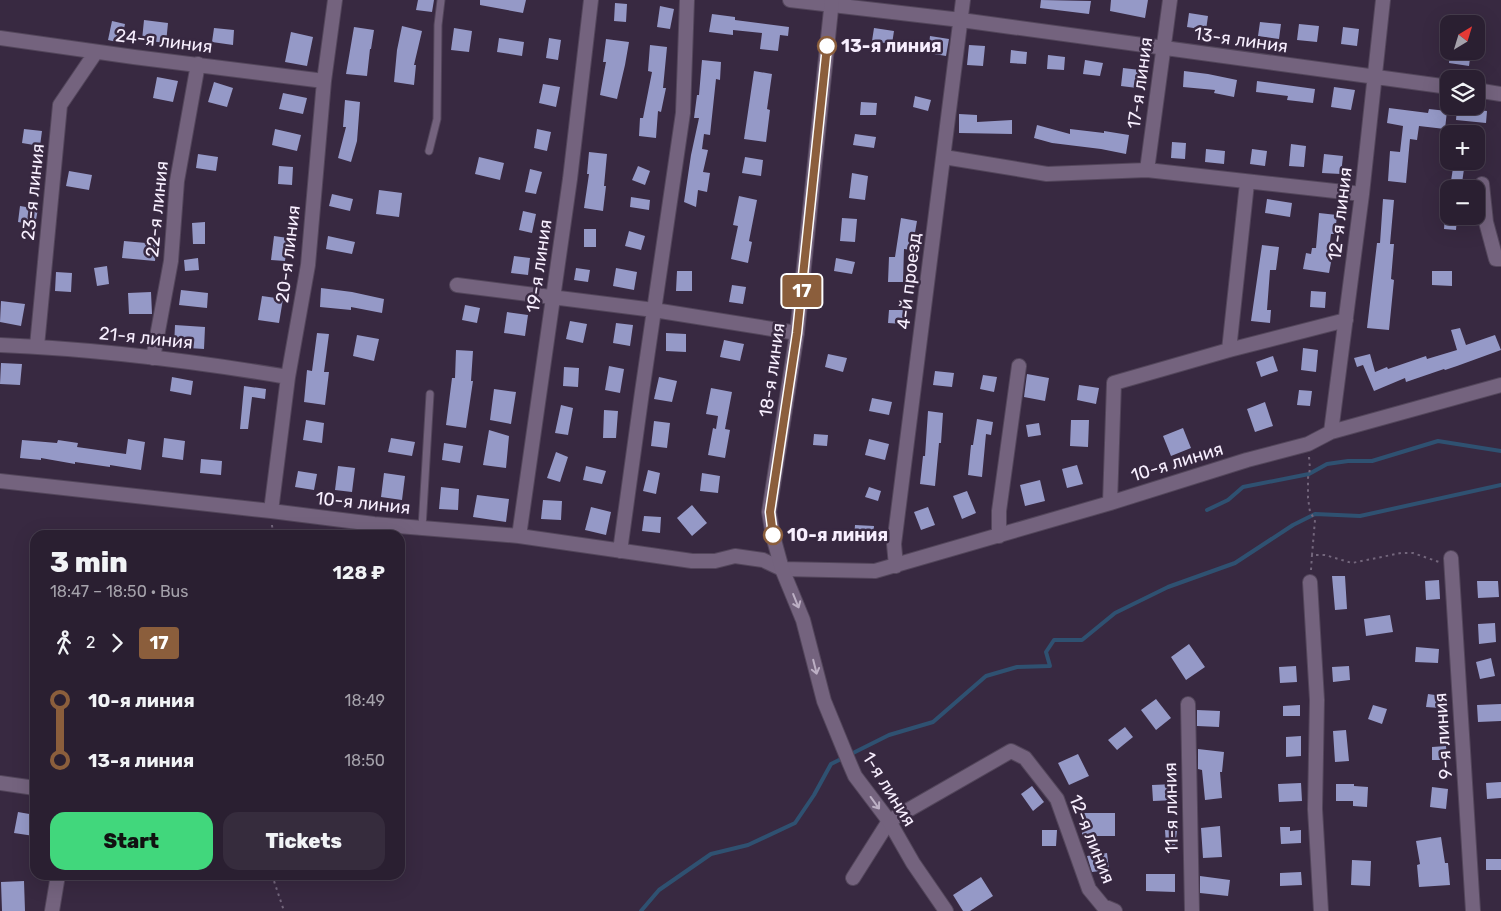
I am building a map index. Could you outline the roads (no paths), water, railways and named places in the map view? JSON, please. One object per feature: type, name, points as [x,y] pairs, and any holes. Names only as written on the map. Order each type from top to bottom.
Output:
[{"type":"street","name":"20-я линия","points":[[271,511],[288,377],[308,264],[324,81],[335,0]]},
{"type":"street","name":"19-я линия","points":[[519,536],[570,179],[591,0]]},
{"type":"street","points":[[620,551],[683,113],[687,0]]},
{"type":"street","name":"13-я линия","points":[[790,0],[832,3],[1440,85]]},
{"type":"street","name":"4-й проезд","points":[[896,566],[894,544],[964,0]]},
{"type":"street","name":"17-я линия","points":[[1148,170],[1170,0]]},
{"type":"street","name":"12-я линия","points":[[1331,432],[1362,194],[1382,0]]},
{"type":"street","name":"18-я линия","points":[[803,620],[782,569],[770,512],[797,333],[832,3]]},
{"type":"street","name":"24-я линия","points":[[0,38],[324,81]]},
{"type":"street","name":"23-я линия","points":[[37,346],[60,105],[96,52]]},
{"type":"street","name":"22-я линия","points":[[153,358],[171,262],[177,182],[198,64]]},
{"type":"street","points":[[1485,91],[1501,94]]},
{"type":"street","points":[[944,156],[1047,174],[1148,170],[1247,183],[1362,194]]},
{"type":"street","points":[[1229,350],[1247,183]]},
{"type":"street","points":[[1485,212],[1496,259],[1501,259]]},
{"type":"street","points":[[457,285],[654,310],[797,333]]},
{"type":"street","points":[[1110,503],[1114,383],[1229,350],[1346,320]]},
{"type":"street","name":"21-я линия","points":[[0,345],[37,346],[209,363],[288,377]]},
{"type":"street","points":[[998,536],[998,511],[1019,366]]},
{"type":"street","name":"10-я линия","points":[[0,481],[374,524],[519,536],[692,561],[715,560],[735,556],[763,560],[782,569],[875,571],[1110,503],[1247,460],[1308,444],[1331,432],[1501,385]]},
{"type":"street","name":"9-я линия","points":[[1451,564],[1473,911]]},
{"type":"street","points":[[1310,582],[1317,700],[1315,809],[1321,911]]},
{"type":"street","name":"1-я линия","points":[[803,620],[824,701],[855,776],[889,822],[913,863],[946,911]]},
{"type":"street","name":"11-я линия","points":[[1188,704],[1192,911]]},
{"type":"street","name":"12-я линия","points":[[889,822],[1012,751],[1025,758],[1057,799],[1089,889],[1103,906],[1115,911]]},
{"type":"street","points":[[0,783],[30,787]]},
{"type":"street","points":[[854,878],[889,822]]},
{"type":"street","points":[[52,911],[57,880]]},
{"type":"lane","points":[[429,151],[437,119],[438,25],[442,0]]},
{"type":"lane","points":[[422,528],[430,394]]},
{"type":"waterway","points":[[1207,510],[1228,500],[1243,487],[1309,474],[1327,464],[1348,461],[1372,461],[1438,441],[1501,451]]},
{"type":"waterway","points":[[641,911],[659,890],[711,854],[748,845],[795,823],[814,795],[831,764],[889,735],[933,722],[986,676],[1017,667],[1050,666],[1046,652],[1054,640],[1082,640],[1115,613],[1168,587],[1235,563],[1293,525],[1315,514],[1360,516],[1501,485]]},
{"type":"place","name":"13-я линия","points":[[827,46]]},
{"type":"place","name":"10-я линия","points":[[773,535]]}]
